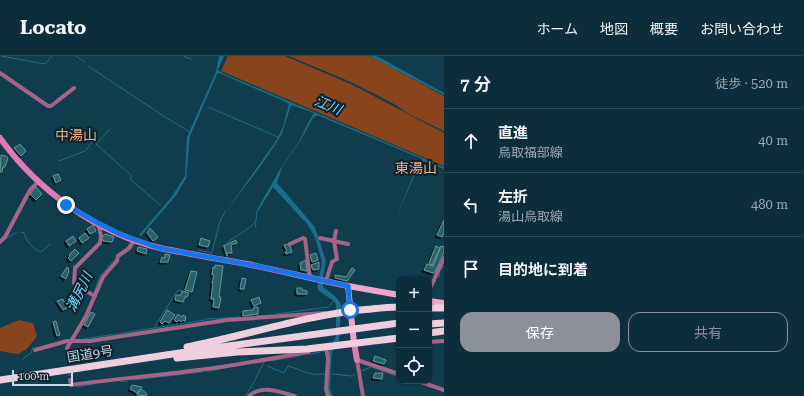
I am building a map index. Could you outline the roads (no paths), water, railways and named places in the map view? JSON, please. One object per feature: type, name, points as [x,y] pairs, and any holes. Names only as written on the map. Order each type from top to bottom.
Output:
[{"type":"highway","points":[[137,359],[286,322],[346,311],[396,307]]},
{"type":"highway","points":[[432,308],[444,308]]},
{"type":"highway","points":[[432,320],[444,320]]},
{"type":"highway","points":[[432,324],[444,323]]},
{"type":"highway","points":[[362,330],[396,324]]},
{"type":"highway","points":[[137,359],[333,333],[396,327]]},
{"type":"highway","points":[[432,333],[444,331]]},
{"type":"highway","points":[[137,359],[160,360],[237,352],[339,345],[396,338]]},
{"type":"highway","name":"国道9号","points":[[0,380],[137,359]]},
{"type":"main road","points":[[0,138],[38,182],[66,205],[98,223],[135,240],[159,248],[396,294]]},
{"type":"main road","points":[[348,286],[346,311],[357,360]]},
{"type":"main road","points":[[432,301],[444,303]]},
{"type":"street","points":[[0,73],[48,106],[51,106],[74,88]]},
{"type":"street","points":[[0,242],[5,237],[30,190],[38,182]]},
{"type":"street","points":[[95,296],[80,288],[74,282],[75,268],[100,243],[101,236],[98,223]]},
{"type":"street","points":[[326,281],[332,262],[337,259],[334,241],[336,231]]},
{"type":"street","points":[[290,244],[304,238],[306,239],[310,278]]},
{"type":"street","points":[[320,238],[348,244]]},
{"type":"street","points":[[67,348],[86,316],[103,278],[117,261],[118,256],[128,249],[135,240]]},
{"type":"street","points":[[432,284],[444,258]]},
{"type":"street","points":[[35,350],[59,343],[90,341],[227,320],[323,312],[332,313]]},
{"type":"street","points":[[432,342],[444,341]]},
{"type":"street","points":[[70,380],[70,384],[113,379],[138,378],[199,370],[323,349],[328,346]]},
{"type":"street","points":[[328,346],[326,389],[328,396]]},
{"type":"street","points":[[363,396],[357,360],[396,373]]},
{"type":"street","points":[[427,384],[444,390]]},
{"type":"street","points":[[249,396],[255,391],[273,390],[282,391],[295,396]]},
{"type":"water","points":[[219,56],[224,56],[218,70],[222,73],[444,167],[444,169],[424,161],[419,165],[395,220],[417,166],[420,164],[422,159],[317,115],[313,118],[299,143],[282,167],[277,183],[315,227],[326,261],[323,287],[336,297],[341,304],[339,341],[332,352],[331,363],[330,390],[333,396],[329,396],[327,392],[329,351],[336,336],[336,304],[317,288],[322,262],[315,238],[308,225],[273,187],[258,211],[257,210],[282,166],[299,142],[314,113],[291,105],[282,133],[277,142],[225,213],[276,141],[283,127],[289,104],[219,73],[217,74],[190,136],[186,178],[177,194],[141,236],[139,235],[171,198],[185,176],[187,137],[216,72]]},
{"type":"water","points":[[370,56],[376,56],[384,60],[444,93],[444,95]]},
{"type":"waterway","points":[[1,56],[45,64],[52,56]]},
{"type":"waterway","points":[[76,56],[85,62]]},
{"type":"waterway","points":[[184,56],[191,59]]},
{"type":"waterway","points":[[88,66],[190,132]]},
{"type":"waterway","points":[[208,107],[278,137]]},
{"type":"waterway","points":[[110,129],[96,144],[132,176],[130,179],[160,205]]},
{"type":"waterway","points":[[59,161],[85,151],[92,142]]},
{"type":"waterway","points":[[226,258],[223,246],[254,223],[257,211]]},
{"type":"waterway","points":[[198,250],[212,253],[220,221],[225,212]]},
{"type":"waterway","points":[[255,223],[256,228]]},
{"type":"waterway","points":[[21,232],[24,233],[32,247],[41,252],[50,244]]},
{"type":"waterway","points":[[7,238],[17,233]]},
{"type":"waterway","name":"溝尻川","points":[[124,254],[133,247]]},
{"type":"waterway","name":"溝尻川","points":[[94,293],[100,276],[116,258]]},
{"type":"waterway","points":[[442,269],[444,265]]},
{"type":"waterway","points":[[439,277],[440,273]]},
{"type":"waterway","points":[[154,328],[177,291],[182,290]]},
{"type":"waterway","points":[[276,314],[329,307],[333,301]]},
{"type":"waterway","points":[[84,339],[206,319],[273,315]]},
{"type":"waterway","points":[[23,359],[31,353],[33,347]]},
{"type":"waterway","points":[[310,354],[325,351]]},
{"type":"waterway","points":[[269,361],[299,356]]},
{"type":"waterway","points":[[245,396],[264,362]]},
{"type":"waterway","points":[[267,366],[284,373],[288,366],[313,374],[325,374]]},
{"type":"waterway","points":[[361,371],[371,367]]},
{"type":"waterway","points":[[374,368],[396,376]]},
{"type":"waterway","points":[[207,372],[220,369]]},
{"type":"waterway","points":[[132,380],[203,372]]},
{"type":"waterway","points":[[332,374],[352,376],[355,374]]},
{"type":"waterway","points":[[120,381],[127,381]]},
{"type":"waterway","points":[[77,387],[94,384]]},
{"type":"tunnel","points":[[67,348],[70,380]]},
{"type":"district","name":"中湯山","points":[[76,135]]},
{"type":"district","name":"東湯山","points":[[416,168]]},
{"type":"water label","name":"江川","points":[[328,105]]}]
